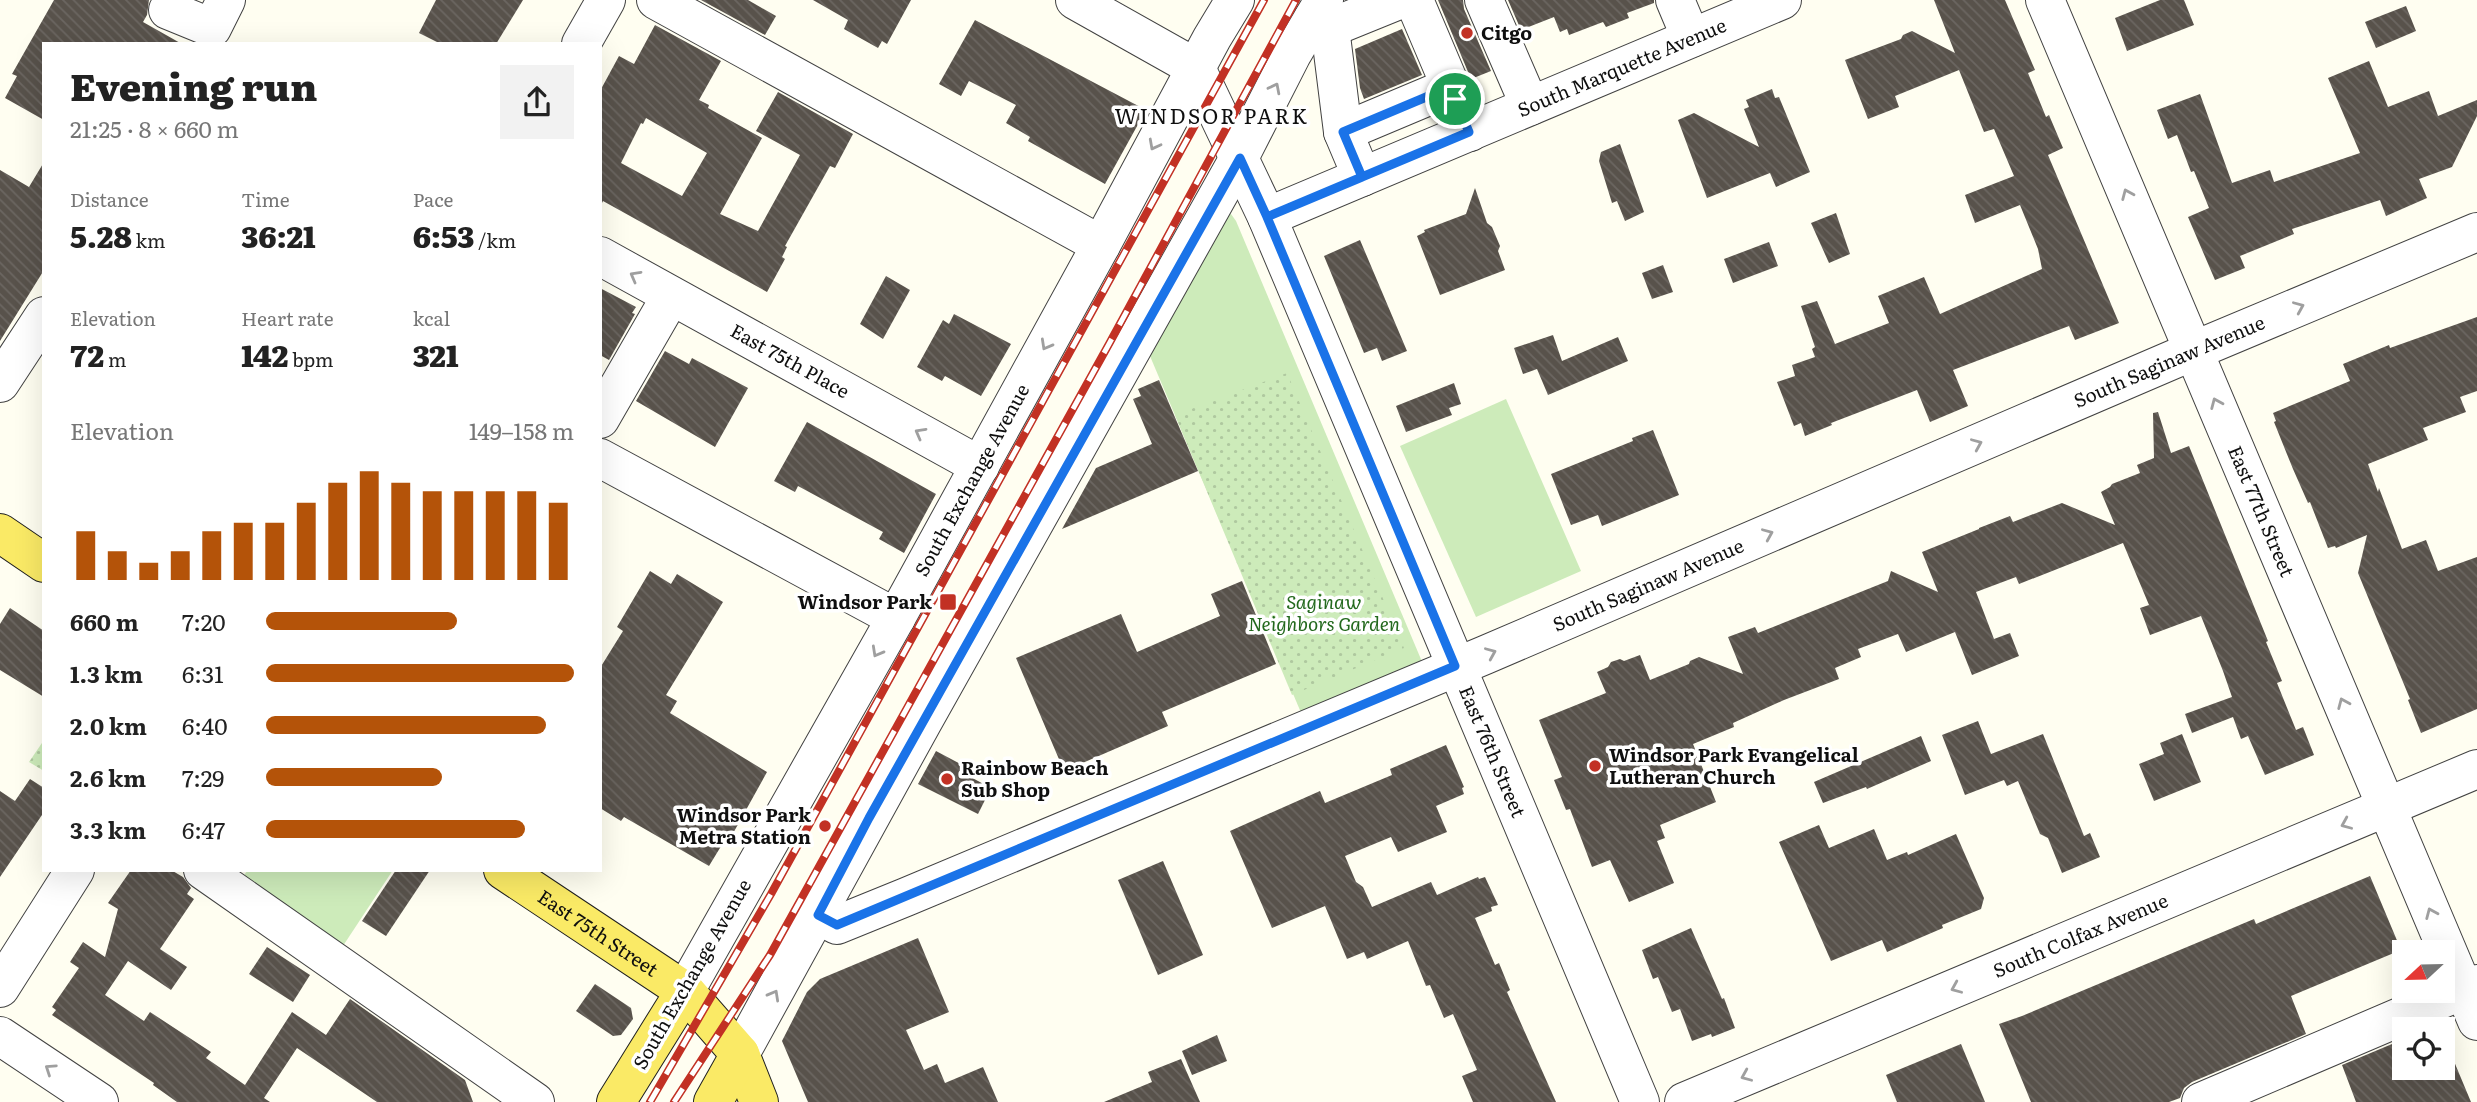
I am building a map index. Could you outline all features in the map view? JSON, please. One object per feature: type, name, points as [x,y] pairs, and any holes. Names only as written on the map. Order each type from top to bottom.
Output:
[{"type":"main road","points":[[0,533],[42,562]]},
{"type":"main road","name":"East 75th Street","points":[[506,872],[685,991],[740,1054],[760,1102]]},
{"type":"main road","name":"South Exchange Avenue","points":[[616,1102],[685,991]]},
{"type":"main road","points":[[713,1102],[740,1054]]},
{"type":"street","points":[[168,10],[212,28],[226,0]]},
{"type":"street","points":[[583,42],[606,0]]},
{"type":"street","points":[[656,0],[1101,245]]},
{"type":"street","points":[[1075,0],[1196,68]]},
{"type":"street","name":"South Exchange Avenue","points":[[685,991],[896,618],[1235,0]]},
{"type":"street","points":[[740,1054],[869,818],[1240,158],[1292,54],[1322,16],[1399,0]]},
{"type":"street","points":[[1414,0],[1469,132]]},
{"type":"street","points":[[1484,0],[1530,106]]},
{"type":"street","points":[[1675,0],[1691,38]]},
{"type":"street","name":"South Marquette Avenue","points":[[1267,217],[1782,0]]},
{"type":"street","name":"East 77th Street","points":[[2045,0],[2387,807],[2473,998]]},
{"type":"street","points":[[1322,16],[1343,132],[1362,177]]},
{"type":"street","name":"East 76th Street","points":[[1196,68],[1267,217],[1640,1102]]},
{"type":"street","points":[[1343,132],[1450,87]]},
{"type":"street","name":"South Saginaw Avenue","points":[[818,915],[837,925],[2477,232]]},
{"type":"street","name":"East 75th Place","points":[[602,257],[980,466]]},
{"type":"street","points":[[602,416],[671,296]]},
{"type":"street","points":[[0,383],[42,319]]},
{"type":"street","points":[[602,459],[896,618]]},
{"type":"street","name":"South Colfax Avenue","points":[[1684,1102],[2477,769]]},
{"type":"street","points":[[0,988],[74,872]]},
{"type":"street","points":[[206,872],[535,1102]]},
{"type":"street","points":[[2201,1102],[2473,998]]},
{"type":"street","points":[[0,1036],[99,1102]]},
{"type":"green space","name":"Saginaw Neighbors Garden","points":[[1225,212],[1231,214],[1236,221],[1423,664],[1302,715],[1147,349]]},
{"type":"green space","name":"Saginaw Neighbors Garden","points":[[1287,373],[1404,648],[1292,695],[1175,415]]},
{"type":"green space","points":[[1506,399],[1581,571],[1476,617],[1400,446]]},
{"type":"green space","points":[[42,743],[42,770],[29,762]]},
{"type":"green space","points":[[246,872],[392,872],[337,955],[237,884]]},
{"type":"building","points":[[54,0],[149,0],[143,22],[178,42],[42,42],[42,119],[5,98],[17,76],[12,74]]},
{"type":"building","points":[[436,0],[523,0],[497,42],[437,42],[419,33]]},
{"type":"building","points":[[701,0],[748,0],[776,16],[765,35]]},
{"type":"building","points":[[813,0],[911,0],[887,44],[882,41],[878,48],[844,29],[848,20]]},
{"type":"building","points":[[1438,0],[1463,0],[1464,9],[1491,71],[1471,79]]},
{"type":"building","points":[[1508,0],[1654,0],[1654,3],[1627,13],[1629,18],[1606,27],[1603,22],[1569,35],[1567,29],[1560,32],[1554,17],[1521,30]]},
{"type":"building","points":[[1934,0],[2005,0],[2035,70],[2028,73],[2046,117],[2049,115],[2063,148],[2048,155],[2119,323],[2075,340],[2069,326],[1953,370],[1968,406],[1930,422],[1917,390],[1831,423],[1832,425],[1805,436],[1801,423],[1794,426],[1777,382],[1795,376],[1792,365],[1815,357],[1812,349],[1815,347],[1801,306],[1817,301],[1835,344],[1889,323],[1878,296],[1924,277],[1940,314],[2042,269],[2038,249],[2020,205],[1975,223],[1965,195],[2014,176],[1994,129],[1984,132],[1959,70],[1895,96],[1899,107],[1868,119],[1845,60],[1901,39],[1912,31],[1955,53]]},
{"type":"building","points":[[2160,0],[2184,0],[2194,25],[2127,51],[2115,18]]},
{"type":"building","points":[[2406,6],[2416,31],[2376,48],[2365,22]]},
{"type":"building","points":[[975,20],[1146,110],[1105,184],[1028,141],[1030,137],[1006,123],[1016,105],[969,81],[961,96],[939,84]]},
{"type":"building","points":[[655,25],[721,61],[699,100],[709,105],[708,108],[762,138],[720,214],[758,231],[800,155],[756,131],[778,92],[853,134],[835,168],[830,166],[785,246],[787,247],[782,257],[785,259],[767,292],[603,201],[602,203],[602,87],[619,56],[634,64]],"holes":[[[646,118],[707,153],[682,196],[621,163]]]},
{"type":"building","points":[[1402,29],[1422,75],[1364,99],[1355,49]]},
{"type":"building","points":[[2369,61],[2388,107],[2429,91],[2438,116],[2477,100],[2477,116],[2452,167],[2419,179],[2427,198],[2386,216],[2380,200],[2292,229],[2294,234],[2240,256],[2245,268],[2215,280],[2188,217],[2209,208],[2177,135],[2168,139],[2157,110],[2200,94],[2232,183],[2270,170],[2274,182],[2360,153],[2328,78]]},
{"type":"building","points":[[1772,89],[1775,98],[1779,97],[1810,172],[1776,187],[1770,173],[1707,198],[1678,120],[1694,113],[1759,147],[1744,109],[1749,107],[1746,100]]},
{"type":"building","points":[[1620,144],[1644,212],[1625,221],[1617,201],[1612,203],[1599,161],[1601,152]]},
{"type":"building","points":[[42,165],[42,273],[0,341],[0,170],[29,187]]},
{"type":"building","points":[[1475,188],[1487,223],[1492,227],[1500,246],[1498,251],[1505,270],[1440,295],[1417,236],[1425,232],[1424,230],[1466,214]]},
{"type":"building","points":[[1836,213],[1850,254],[1829,263],[1811,223]]},
{"type":"building","points":[[1360,240],[1407,351],[1382,361],[1377,348],[1364,353],[1324,256]]},
{"type":"building","points":[[1769,242],[1778,266],[1733,283],[1724,259]]},
{"type":"building","points":[[1663,265],[1673,292],[1652,299],[1642,273]]},
{"type":"building","points":[[886,276],[910,290],[883,339],[860,324]]},
{"type":"building","points":[[602,289],[636,307],[632,313],[635,314],[609,360],[602,356]]},
{"type":"building","points":[[954,314],[1011,344],[981,396],[945,376],[942,381],[917,367],[943,320],[949,324]]},
{"type":"building","points":[[2477,317],[2477,391],[2460,397],[2466,412],[2423,428],[2428,440],[2368,464],[2402,549],[2426,540],[2438,571],[2477,557],[2477,709],[2421,733],[2408,700],[2410,699],[2358,573],[2367,535],[2336,548],[2328,548],[2310,502],[2308,503],[2293,469],[2273,413],[2350,381],[2343,364],[2389,345],[2390,348]]},
{"type":"building","points":[[1553,335],[1562,361],[1618,337],[1628,361],[1548,395],[1537,369],[1523,374],[1514,348]]},
{"type":"building","points":[[665,351],[689,364],[692,358],[748,388],[715,447],[636,401]]},
{"type":"building","points":[[1159,380],[1198,471],[1062,529],[1096,468],[1152,444],[1133,399],[1141,396],[1138,389]]},
{"type":"building","points":[[1454,383],[1461,404],[1449,408],[1452,415],[1406,432],[1396,406]]},
{"type":"building","points":[[2158,412],[2171,453],[2189,446],[2268,641],[2266,642],[2282,681],[2277,683],[2296,730],[2303,727],[2314,755],[2265,775],[2248,736],[2241,739],[2233,717],[2192,733],[2185,714],[2232,697],[2223,671],[2201,616],[2150,635],[2140,608],[2149,605],[2123,543],[2019,584],[2016,577],[1976,592],[1994,639],[2010,633],[2019,656],[1972,675],[1955,632],[1906,652],[1898,634],[1858,649],[1861,657],[1835,668],[1839,679],[1784,700],[1733,723],[1734,727],[1693,744],[1716,802],[1660,825],[1665,838],[1657,841],[1674,883],[1629,902],[1610,860],[1592,867],[1570,809],[1566,810],[1554,780],[1562,777],[1539,720],[1606,693],[1597,672],[1608,667],[1611,662],[1640,655],[1650,680],[1699,657],[1743,674],[1728,637],[1755,627],[1758,633],[1888,581],[1891,571],[1938,592],[1922,552],[1979,528],[2010,516],[2013,522],[2062,503],[2115,525],[2101,492],[2112,484],[2140,473],[2137,465],[2154,458],[2153,413]]},
{"type":"building","points":[[807,422],[936,494],[904,553],[879,539],[883,532],[798,486],[795,492],[774,481]]},
{"type":"building","points":[[1653,430],[1679,495],[1602,526],[1598,515],[1571,525],[1551,474],[1633,441],[1632,438]]},
{"type":"building","points":[[650,571],[671,584],[677,574],[723,602],[666,695],[677,701],[670,713],[767,772],[726,846],[723,843],[709,866],[624,817],[621,821],[602,809],[602,665],[623,631],[617,627]]},
{"type":"building","points":[[1242,581],[1276,664],[1162,712],[1168,726],[1064,771],[1016,658],[1121,614],[1137,652],[1220,616],[1211,594]]},
{"type":"building","points":[[10,608],[42,630],[42,696],[0,670],[0,624]]},
{"type":"building","points":[[1978,721],[1991,754],[2043,734],[2084,836],[2090,833],[2100,857],[2062,873],[2048,838],[2040,834],[2018,781],[2007,786],[2004,780],[1965,795],[1942,735]]},
{"type":"building","points":[[2182,734],[2201,782],[2154,801],[2139,764],[2164,754],[2160,743]]},
{"type":"building","points":[[1921,736],[1931,761],[1867,789],[1866,787],[1823,803],[1814,782]]},
{"type":"building","points":[[1446,745],[1464,787],[1464,794],[1436,806],[1447,832],[1398,852],[1391,837],[1345,856],[1356,882],[1363,887],[1372,907],[1431,882],[1437,895],[1478,877],[1485,877],[1498,905],[1491,907],[1492,911],[1475,918],[1495,965],[1499,963],[1510,990],[1507,992],[1556,1102],[1473,1102],[1462,1076],[1477,1070],[1453,1014],[1444,1018],[1430,985],[1426,986],[1408,941],[1367,959],[1364,952],[1347,959],[1325,906],[1272,928],[1230,831],[1320,791],[1325,803],[1392,775],[1390,769]]},
{"type":"building","name":"Rainbow Beach Sub Shop","points":[[936,751],[968,768],[965,774],[991,788],[978,814],[918,784]]},
{"type":"building","points":[[30,779],[42,787],[42,815],[0,877],[0,791],[15,801]]},
{"type":"building","points":[[1819,825],[1829,848],[1874,829],[1887,860],[1907,852],[1908,855],[1956,834],[1984,898],[1981,909],[1887,952],[1882,940],[1831,961],[1779,842]]},
{"type":"building","points":[[1163,861],[1203,955],[1158,975],[1118,880]]},
{"type":"building","points":[[130,872],[174,872],[183,877],[191,888],[187,894],[194,899],[160,949],[187,967],[171,990],[128,961],[105,995],[144,1021],[150,1012],[211,1052],[206,1058],[245,1085],[292,1012],[326,1035],[350,999],[465,1080],[473,1102],[377,1102],[297,1048],[264,1098],[270,1102],[177,1102],[153,1085],[154,1083],[52,1015],[56,1010],[52,1007],[79,968],[70,962],[83,942],[105,957],[118,909],[108,903]]},
{"type":"building","points":[[395,872],[429,872],[386,936],[362,921]]},
{"type":"building","points":[[2370,876],[2397,940],[2392,940],[2392,954],[2291,996],[2306,1034],[2192,1082],[2184,1088],[2180,1098],[2169,1102],[2031,1102],[1999,1024],[2254,919],[2256,924]]},
{"type":"building","points":[[1691,928],[1735,1028],[1692,1041],[1680,1009],[1672,1012],[1658,977],[1653,979],[1642,950]]},
{"type":"building","points":[[918,938],[949,1012],[906,1030],[924,1070],[937,1064],[945,1083],[983,1067],[998,1102],[808,1102],[782,1041],[807,992],[820,979]]},
{"type":"building","points":[[267,947],[310,975],[293,1002],[249,974]]},
{"type":"building","points":[[595,984],[631,1008],[633,1019],[621,1035],[613,1036],[576,1011]]},
{"type":"building","points":[[1217,1035],[1227,1061],[1192,1075],[1182,1051]]},
{"type":"building","points":[[1961,1044],[1985,1102],[1897,1102],[1886,1075]]},
{"type":"building","points":[[2392,1044],[2392,1080],[2455,1080],[2455,1064],[2471,1102],[2356,1102],[2342,1065]]},
{"type":"building","points":[[1181,1059],[1200,1102],[1104,1102],[1152,1082],[1148,1072]]},
{"type":"railway","points":[[650,1102],[771,894],[1264,0]]},
{"type":"railway","points":[[674,1102],[770,955],[1109,344],[1296,0]]},
{"type":"place","name":"Citgo","points":[[1467,33]]},
{"type":"place","name":"Windsor Park","points":[[948,602]]},
{"type":"place","name":"Windsor Park Evangelical Lutheran Church","points":[[1595,766]]},
{"type":"place","name":"Rainbow Beach Sub Shop","points":[[947,779]]},
{"type":"place","name":"Windsor Park Metra Station","points":[[825,826]]},
{"type":"district","name":"WINDSOR PARK","points":[[1212,117]]},
{"type":"route","points":[[1455,99],[1450,87],[1343,132],[1362,177],[1267,217],[1455,666],[837,925],[818,915],[869,818],[1240,158],[1267,217],[1469,132],[1455,99]]}]
